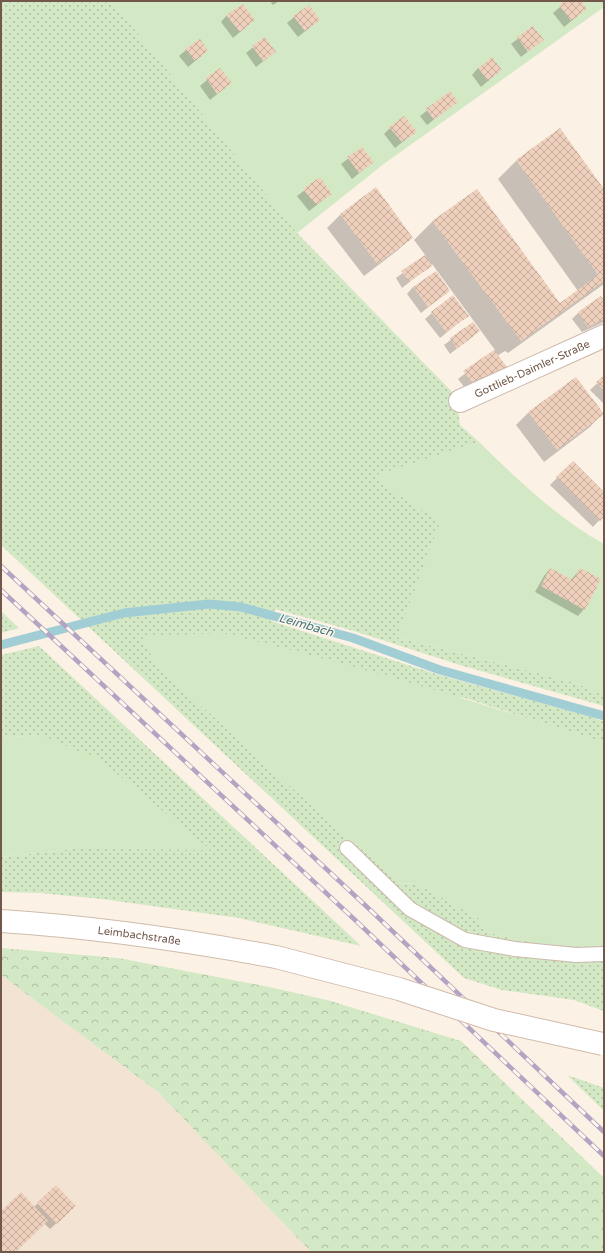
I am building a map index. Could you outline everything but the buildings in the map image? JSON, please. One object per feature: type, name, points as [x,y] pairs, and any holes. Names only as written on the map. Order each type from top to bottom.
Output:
[{"type":"street","name":"Gottlieb-Daimler-Straße","points":[[460,402],[604,336]]},
{"type":"street","name":"Leimbachstraße","points":[[1,921],[101,930],[211,945],[276,957],[398,989],[494,1020],[604,1044]]},
{"type":"lane","points":[[347,848],[410,909],[465,940],[576,955],[604,954]]},
{"type":"shaded area","points":[[1,975],[158,1092],[311,1252],[1,1252]]},
{"type":"green space","points":[[1,1],[112,1],[297,233],[456,396],[460,425],[479,442],[377,475],[379,482],[441,522],[397,637],[576,683],[604,695],[604,706],[460,665],[354,631],[275,609],[271,621],[439,675],[592,717],[604,722],[604,743],[465,698],[154,662],[254,754],[401,884],[416,883],[480,919],[485,931],[514,939],[544,944],[574,946],[604,945],[604,1011],[574,1000],[502,990],[464,978],[1,545]]},
{"type":"green space","points":[[112,1],[604,1],[604,7],[385,163],[297,233]]},
{"type":"green space","points":[[479,442],[538,497],[570,522],[604,544],[604,695],[576,683],[397,637],[440,522],[379,482],[377,475]]},
{"type":"green space","points":[[1,611],[19,628],[1,633]]},
{"type":"green space","points":[[222,633],[366,670],[604,743],[604,945],[574,946],[544,944],[514,939],[485,931],[480,919],[416,883],[401,884],[254,754],[154,662],[142,636]]},
{"type":"green space","points":[[39,646],[361,946],[239,918],[102,899],[40,893],[1,892],[1,857],[74,849],[39,735],[1,738],[1,655]]},
{"type":"green space","points":[[39,735],[99,759],[211,850],[74,849],[1,857],[1,738]]},
{"type":"green space","points":[[1,948],[118,958],[269,987],[327,1000],[461,1041],[604,1178],[604,1252],[311,1252],[158,1092],[1,975]]},
{"type":"green space","points":[[567,1075],[604,1088],[604,1111]]},
{"type":"waterway","name":"Leimbach","points":[[1,645],[124,613],[209,604],[241,607],[353,638],[440,670],[604,716]]},
{"type":"railway","points":[[1,566],[366,906],[604,1132]]},
{"type":"railway","points":[[1,590],[354,919],[604,1156]]}]
